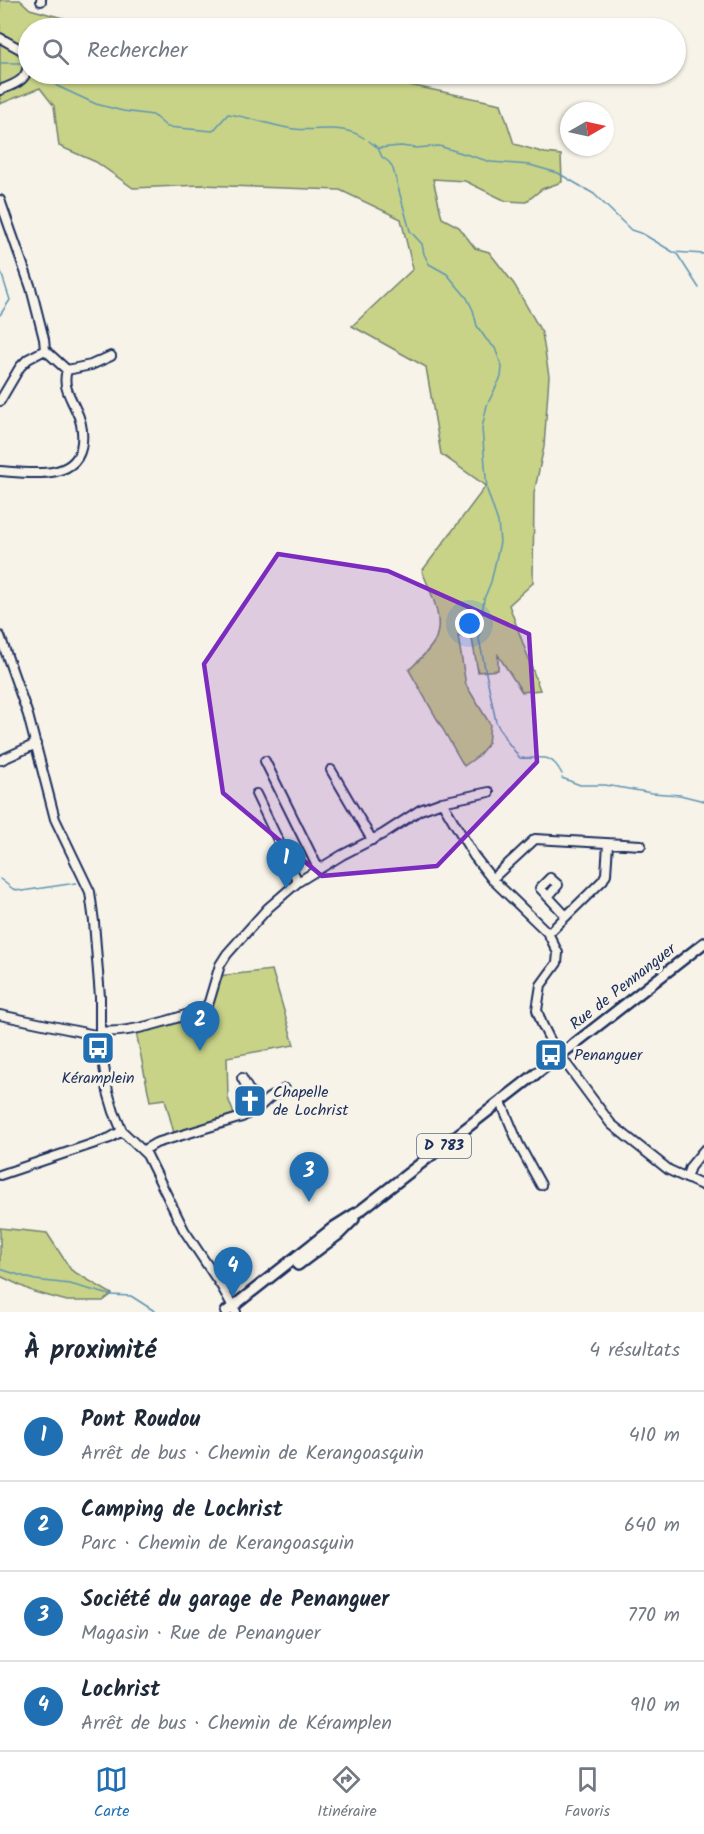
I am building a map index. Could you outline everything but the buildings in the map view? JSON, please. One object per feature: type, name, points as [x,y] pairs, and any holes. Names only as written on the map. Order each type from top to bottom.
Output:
[{"type":"main road","name":"Rue de Pennanguer","points":[[561,1055],[704,943]]},
{"type":"main road","name":"D 783","points":[[233,1311],[338,1235],[361,1210],[561,1055]]},
{"type":"street","points":[[0,38],[18,48]]},
{"type":"street","points":[[0,90],[18,82]]},
{"type":"street","points":[[0,200],[31,288],[45,350],[67,370]]},
{"type":"street","points":[[0,401],[20,367],[28,359],[45,350]]},
{"type":"street","points":[[67,370],[91,365],[111,356]]},
{"type":"street","points":[[0,471],[55,472],[78,459],[82,445],[82,431],[76,410],[65,386],[67,370]]},
{"type":"street","points":[[0,636],[14,669],[56,819],[90,892],[99,977],[100,1034],[108,1092],[116,1120],[123,1131],[144,1150],[184,1230],[233,1311]]},
{"type":"street","points":[[1,759],[36,744]]},
{"type":"street","points":[[265,761],[318,868]]},
{"type":"street","points":[[331,770],[372,840]]},
{"type":"street","points":[[0,1015],[100,1034],[136,1028],[205,1008],[209,1002],[220,965],[227,954],[274,901],[298,882],[318,868],[372,840],[420,810],[442,802],[489,792]]},
{"type":"street","points":[[256,794],[298,882]]},
{"type":"street","points":[[442,802],[474,856],[492,879],[548,934],[558,953],[557,963],[541,985],[537,1010],[553,1046],[611,1124],[669,1170],[704,1186]]},
{"type":"street","points":[[492,879],[535,839],[641,845]]},
{"type":"street","points":[[548,934],[603,880],[606,874],[608,843]]},
{"type":"street","points":[[548,897],[566,916]]},
{"type":"street","points":[[242,1078],[254,1095],[258,1108]]},
{"type":"street","points":[[242,1117],[242,1092],[248,1089]]},
{"type":"street","points":[[144,1150],[156,1143],[242,1117],[285,1089]]},
{"type":"street","points":[[501,1102],[519,1145],[541,1185]]},
{"type":"street","points":[[0,1175],[123,1131]]},
{"type":"street","points":[[686,1178],[690,1167],[704,1150]]},
{"type":"highlighted area","points":[[278,554],[388,571],[529,634],[537,762],[437,866],[322,876],[223,793],[204,664]]},
{"type":"green space","points":[[0,0],[20,0],[30,9],[62,18],[18,18],[18,84],[404,84],[501,104],[514,144],[561,156],[562,182],[542,189],[526,202],[506,201],[465,181],[433,179],[442,218],[459,227],[475,248],[489,252],[514,284],[542,333],[549,376],[544,447],[534,493],[533,583],[509,605],[540,690],[522,692],[498,655],[498,670],[478,672],[472,639],[458,636],[466,685],[490,724],[488,744],[478,756],[464,766],[409,670],[429,649],[437,633],[436,606],[422,571],[486,486],[441,454],[426,367],[352,326],[413,269],[401,219],[340,190],[201,185],[133,188],[96,162],[59,146],[54,106],[40,88],[0,104]]},
{"type":"green space","points":[[272,970],[294,1045],[227,1057],[228,1098],[235,1117],[174,1133],[165,1099],[150,1101],[136,1032],[210,1010],[218,976]]},
{"type":"green space","points":[[0,1228],[47,1233],[71,1270],[112,1294],[103,1301],[67,1301],[34,1292],[0,1276]]},
{"type":"waterway","points":[[0,63],[18,63]]},
{"type":"waterway","points":[[56,84],[96,104],[153,115],[167,127],[213,131],[228,114],[294,129],[339,129],[356,133],[364,138]]},
{"type":"waterway","points":[[369,141],[378,148],[382,157],[393,169],[410,231],[422,244],[429,264],[447,274],[467,298],[477,326],[495,348],[502,367],[501,377],[487,405],[482,428],[487,490],[498,522],[500,542],[491,582],[484,599],[479,639],[496,722],[506,740],[520,758],[548,759],[558,767],[562,774]]},
{"type":"waterway","points":[[379,148],[439,146],[491,162],[530,165],[558,173],[594,194],[631,230],[643,234],[673,252],[704,254]]},
{"type":"waterway","points":[[677,254],[699,288]]},
{"type":"waterway","points":[[0,269],[10,300],[0,315]]},
{"type":"waterway","points":[[562,778],[580,785],[605,785],[680,795],[704,801]]},
{"type":"waterway","points":[[0,879],[13,889],[22,891],[76,883]]},
{"type":"waterway","points":[[0,1269],[35,1280],[70,1284],[110,1295],[131,1296],[156,1312]]},
{"type":"place","name":"Pont Roudou","points":[[286,889]]},
{"type":"place","name":"Kéramplein","points":[[98,1048]]},
{"type":"place","name":"Camping de Lochrist","points":[[200,1051]]},
{"type":"place","name":"Penanguer","points":[[551,1055]]},
{"type":"place","name":"Chapelle de Lochrist","points":[[250,1101]]},
{"type":"place","name":"Société du garage de Penanguer","points":[[309,1202]]},
{"type":"place","name":"Lochrist","points":[[233,1297]]}]
